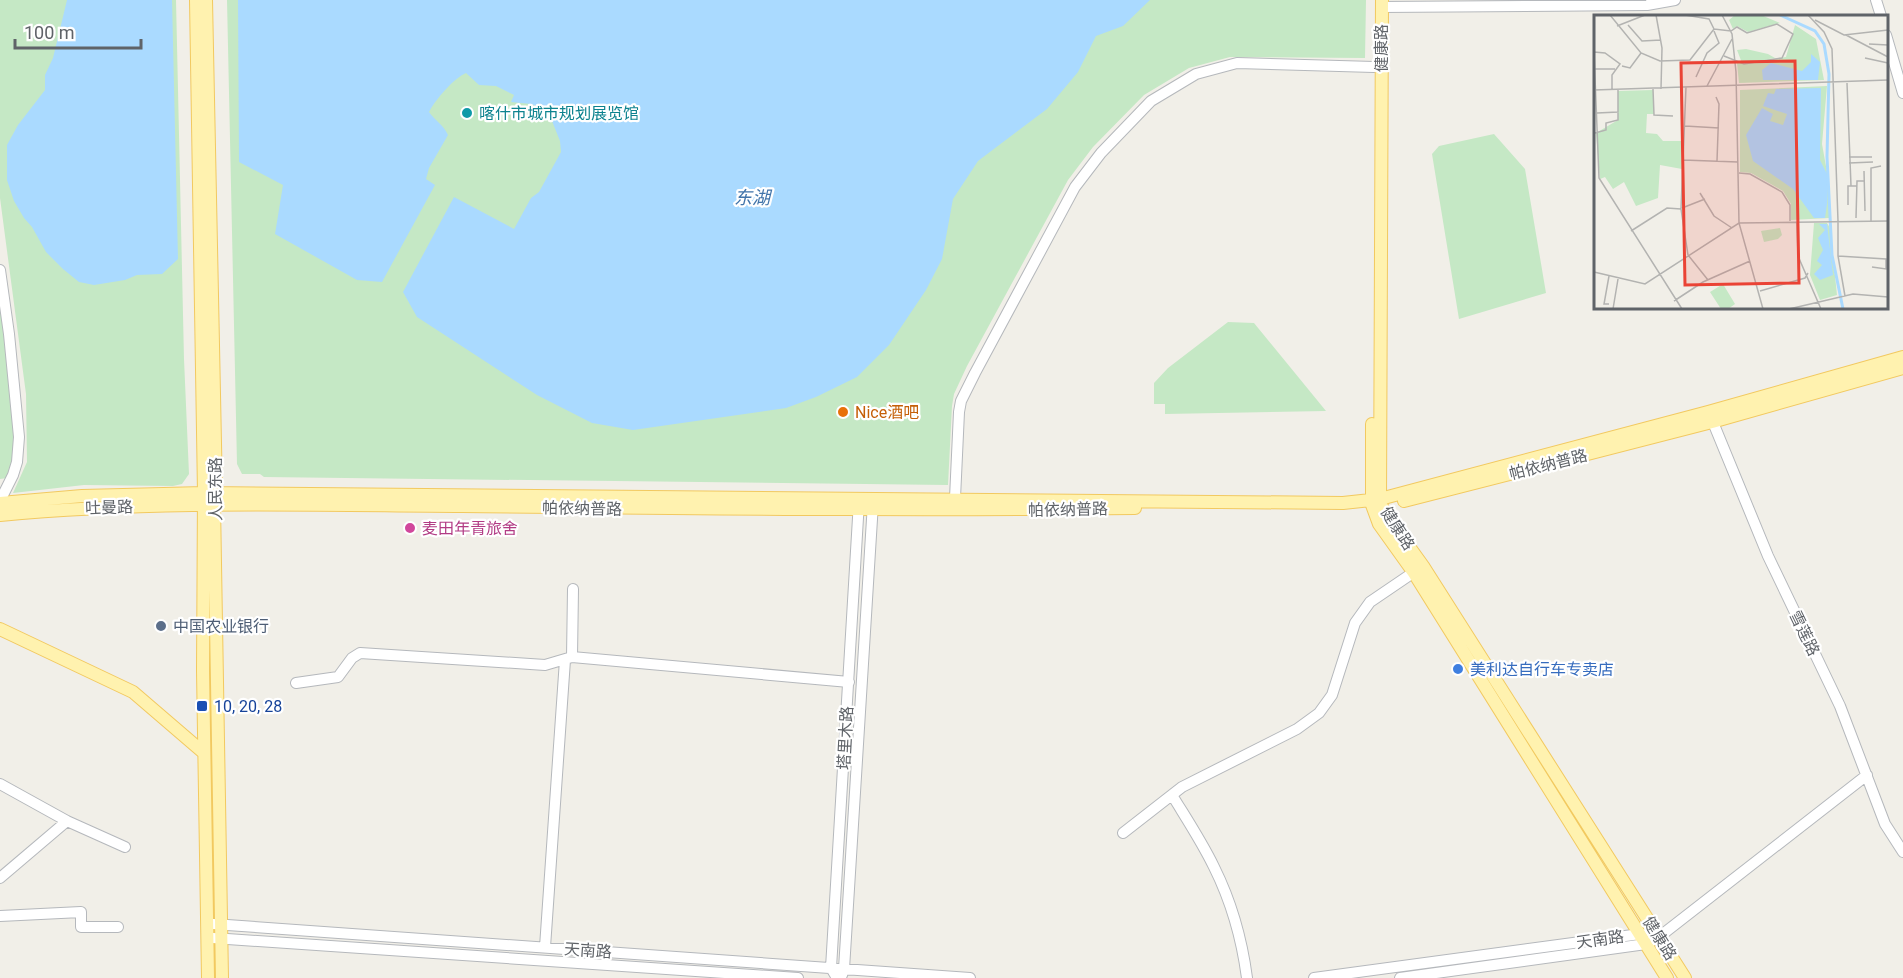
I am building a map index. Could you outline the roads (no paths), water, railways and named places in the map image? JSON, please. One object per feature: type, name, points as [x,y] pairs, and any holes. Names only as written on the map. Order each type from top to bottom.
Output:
[{"type":"main road","name":"人民东路","points":[[196,0],[222,978]]},
{"type":"main road","name":"人民东路","points":[[206,0],[209,499],[202,671],[208,978]]},
{"type":"main road","name":"健康路","points":[[1379,2],[1374,67],[1379,524],[1418,570],[1685,978]]},
{"type":"main road","name":"健康路","points":[[1377,502],[1379,2]]},
{"type":"main road","name":"帕依纳普路","points":[[1710,417],[1903,357]]},
{"type":"main road","name":"帕依纳普路","points":[[873,503],[998,510],[1377,502],[1903,368]]},
{"type":"main road","name":"吐曼路","points":[[2,507],[82,496],[209,499]]},
{"type":"main road","name":"帕依纳普路","points":[[209,499],[859,504],[955,498],[1377,502]]},
{"type":"main road","name":"健康路","points":[[1418,570],[1667,978]]},
{"type":"main road","points":[[0,629],[133,692],[204,753]]},
{"type":"street","points":[[1379,2],[1647,5],[1675,0]]},
{"type":"street","points":[[1876,0],[1881,15]]},
{"type":"street","points":[[1888,39],[1903,93]]},
{"type":"street","points":[[955,498],[959,412],[962,401],[1075,187],[1123,129],[1151,101],[1196,74],[1238,63],[1374,67]]},
{"type":"street","points":[[0,270],[19,436],[17,462],[2,507]]},
{"type":"street","name":"雪莲路","points":[[1710,417],[1768,556],[1840,706],[1885,824],[1903,852]]},
{"type":"street","name":"塔里木路","points":[[841,975],[873,503]]},
{"type":"street","name":"塔里木路","points":[[831,968],[859,504]]},
{"type":"street","points":[[1123,833],[1182,787],[1297,729],[1319,712],[1332,694],[1355,623],[1370,602],[1418,570]]},
{"type":"street","points":[[545,947],[573,589]]},
{"type":"street","points":[[296,683],[338,677],[352,658],[360,654],[545,665],[568,658],[849,682]]},
{"type":"street","points":[[1659,937],[1867,775]]},
{"type":"street","points":[[0,784],[67,821],[125,847]]},
{"type":"street","points":[[1172,795],[1214,866],[1227,898],[1244,956],[1247,978]]},
{"type":"street","points":[[0,878],[67,821]]},
{"type":"street","points":[[0,916],[81,912],[81,927],[118,927]]},
{"type":"street","name":"天南路","points":[[207,924],[831,968],[841,975],[970,978]]},
{"type":"street","name":"天南路","points":[[1314,978],[1659,937]]},
{"type":"street","name":"天南路","points":[[207,938],[798,978]]},
{"type":"street","name":"天南路","points":[[1400,978],[1643,939]]},
{"type":"water","points":[[67,0],[172,0],[178,259],[162,274],[137,275],[125,280],[94,285],[79,282],[46,252],[14,201],[7,180],[7,145],[18,125],[45,90],[45,75],[53,58]]},
{"type":"water","name":"东湖","points":[[238,0],[1150,0],[1123,26],[1096,36],[1078,72],[1047,109],[978,161],[953,199],[942,259],[926,290],[889,345],[857,377],[816,397],[786,408],[633,430],[592,423],[537,395],[417,317],[403,292],[454,197],[514,229],[531,198],[539,192],[561,152],[560,141],[548,111],[531,104],[511,102],[514,95],[496,86],[479,85],[466,73],[450,85],[429,112],[448,135],[429,168],[426,179],[435,185],[382,282],[357,280],[275,234],[283,185],[239,162]]},
{"type":"place","name":"喀什市城市规划展览馆","points":[[467,113]]},
{"type":"place","name":"Nice酒吧","points":[[843,412]]},
{"type":"place","name":"麦田年青旅舍","points":[[410,528]]},
{"type":"place","name":"中国农业银行","points":[[161,626]]},
{"type":"place","name":"美利达自行车专卖店","points":[[1458,669]]},
{"type":"place","name":"10, 20, 28","points":[[202,706]]}]
